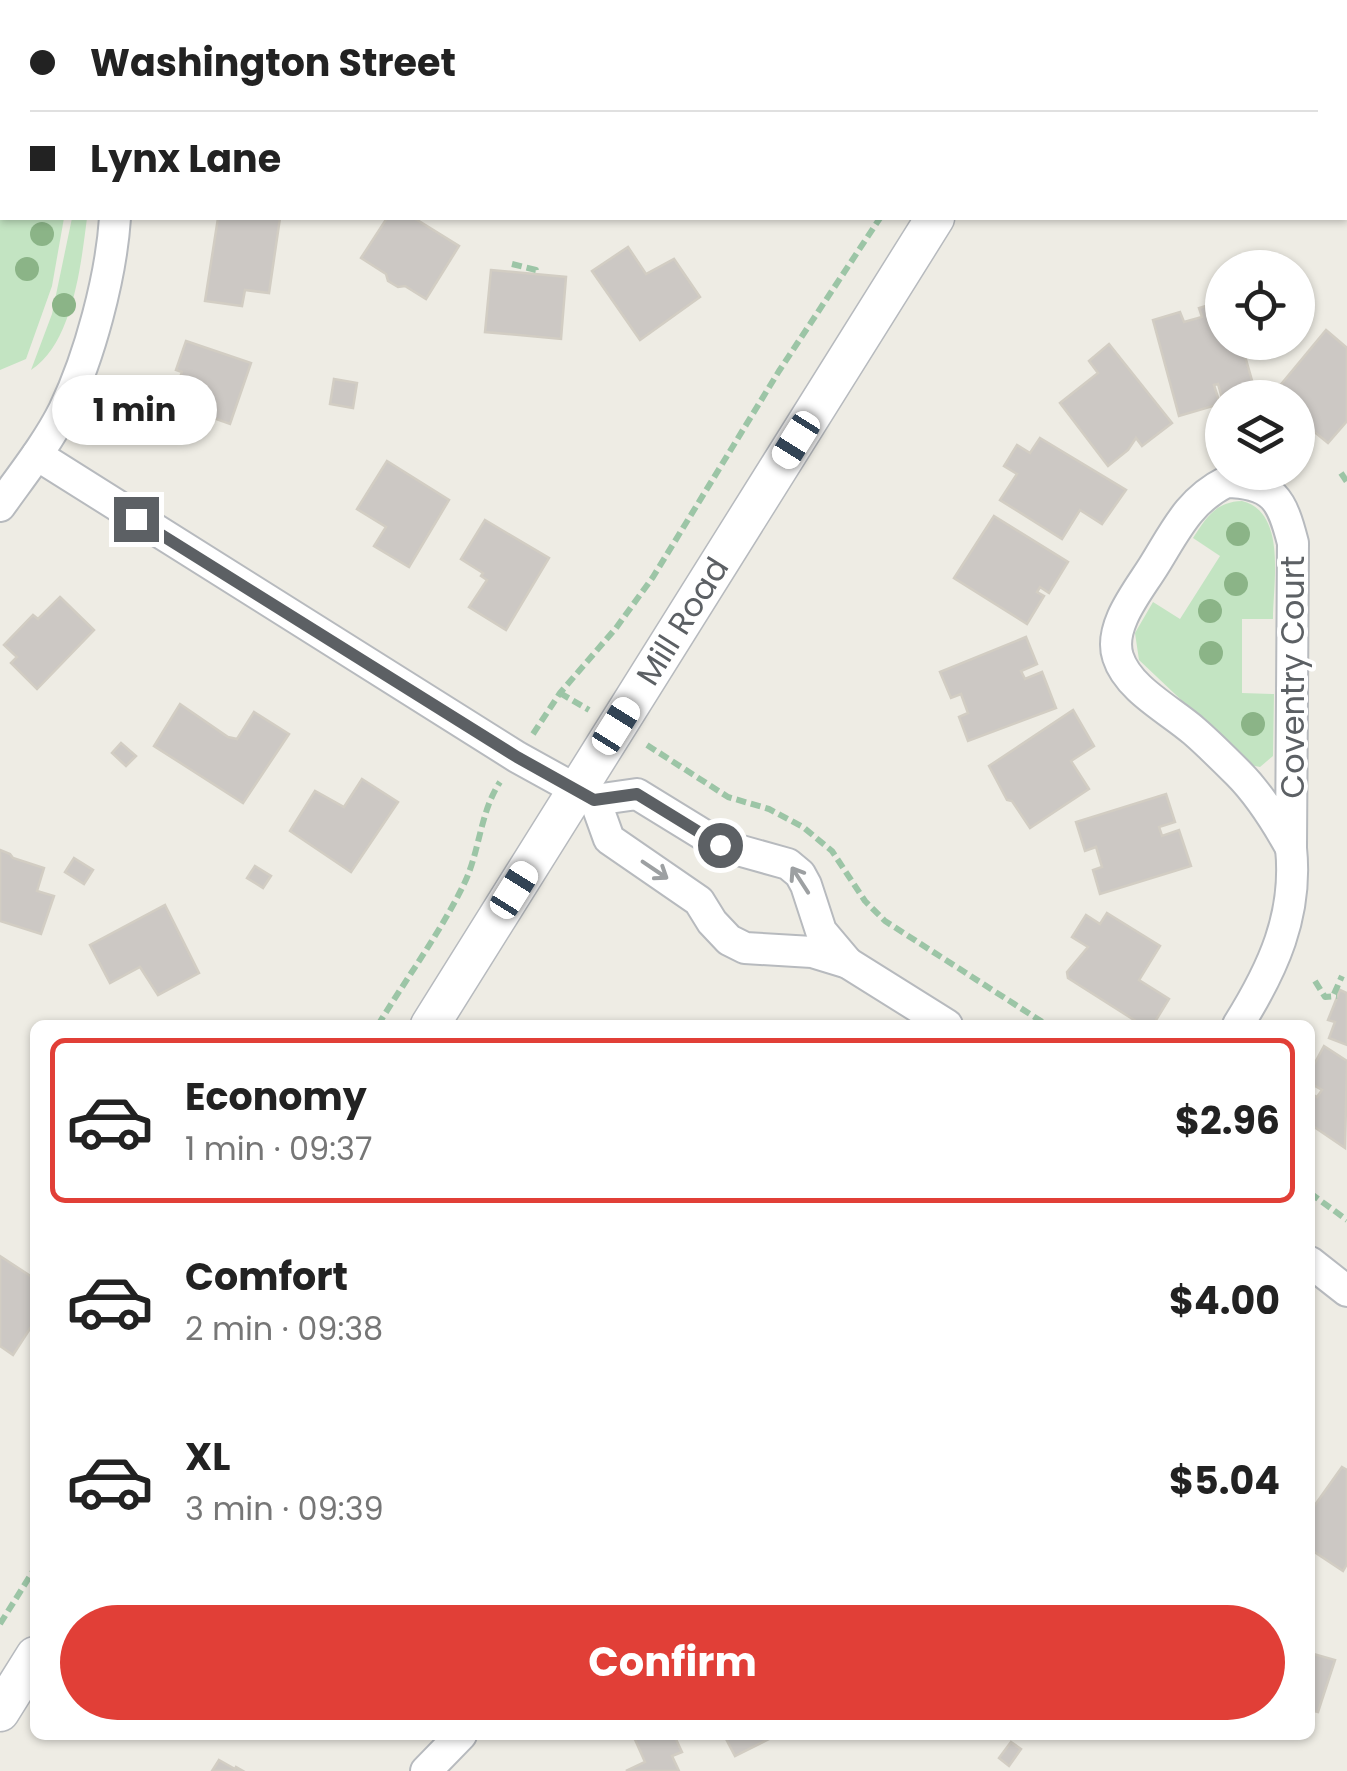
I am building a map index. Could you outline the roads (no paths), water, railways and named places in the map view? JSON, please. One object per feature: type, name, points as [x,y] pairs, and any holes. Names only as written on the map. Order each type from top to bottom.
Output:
[{"type":"street","points":[[0,506],[37,455],[64,408],[96,322],[116,220]]},
{"type":"street","name":"Mill Road","points":[[433,1020],[586,795],[934,220]]},
{"type":"street","points":[[37,455],[517,757],[586,795],[637,794],[720,845],[788,864],[806,886],[821,931],[848,963]]},
{"type":"street","name":"Coventry Court","points":[[1241,1020],[1272,966],[1287,923],[1295,880],[1293,543],[1285,511],[1273,494],[1251,482],[1226,482],[1206,492],[1187,512],[1129,605],[1117,632],[1117,655],[1130,677],[1241,776],[1292,848]]},
{"type":"street","points":[[586,795],[608,839],[699,901],[729,940],[744,948],[812,952],[848,963],[939,1020]]},
{"type":"street","points":[[1315,1266],[1347,1291]]},
{"type":"street","points":[[0,1712],[30,1664]]},
{"type":"street","points":[[426,1771],[455,1740]]}]
